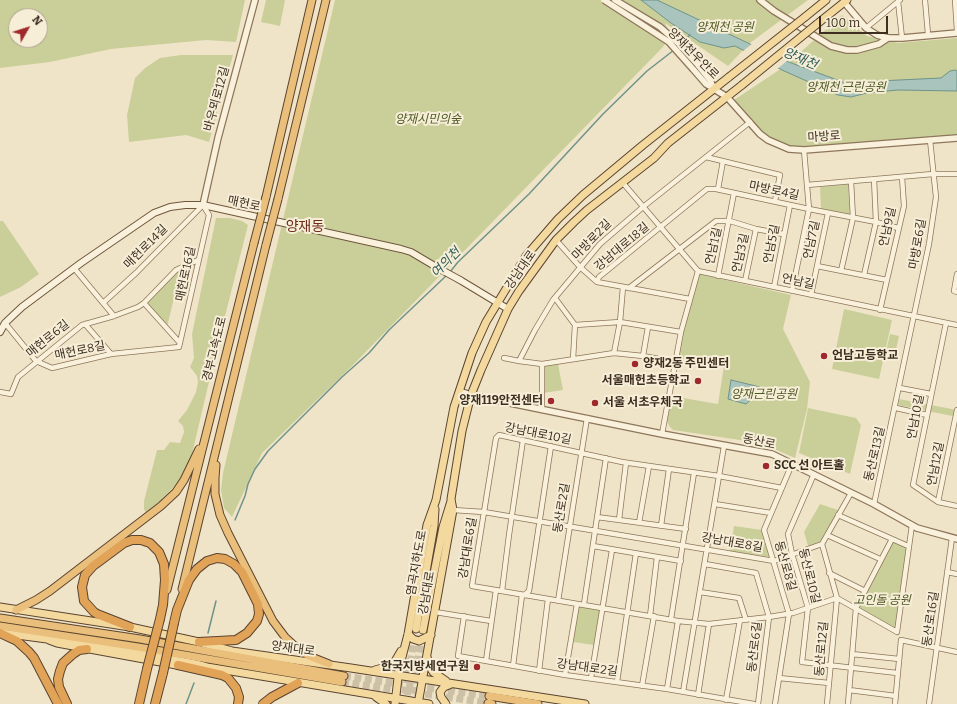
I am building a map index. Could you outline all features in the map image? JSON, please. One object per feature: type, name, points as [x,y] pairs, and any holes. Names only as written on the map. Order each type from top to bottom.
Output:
[{"type":"highway","name":"경부고속도로","points":[[139,704],[266,197],[312,0]]},
{"type":"highway","name":"경부고속도로","points":[[155,704],[326,0]]},
{"type":"highway","points":[[16,610],[50,591],[161,506],[176,492],[184,480],[206,434]]},
{"type":"highway","points":[[220,434],[214,486],[217,504],[228,533],[273,621],[282,633],[303,653],[329,664]]},
{"type":"highway","points":[[130,627],[94,612],[84,601],[82,592],[82,582],[90,569],[102,558],[124,543],[132,540],[141,540],[150,543],[159,552],[166,574],[163,605]]},
{"type":"highway","points":[[177,610],[193,574],[207,561],[217,558],[225,560],[234,564],[242,572],[258,604],[259,614],[257,621],[247,633],[236,640],[199,642]]},
{"type":"highway","name":"양재대로","points":[[0,618],[140,639],[343,679],[0,626]]},
{"type":"highway","points":[[0,633],[17,641],[30,652],[58,704]]},
{"type":"highway","points":[[67,704],[59,687],[58,679],[60,671],[63,663],[72,654],[79,650],[87,649]]},
{"type":"highway","points":[[178,665],[222,675],[230,680],[237,690],[239,697],[238,704]]},
{"type":"highway","points":[[263,704],[272,697],[298,683]]},
{"type":"highway","points":[[159,704],[160,685]]},
{"type":"highway","points":[[490,701],[538,704]]},
{"type":"main road","name":"강남대로","points":[[408,634],[427,525],[436,500],[454,407],[478,338],[497,303],[526,256],[558,219],[583,195],[643,145],[826,0]]},
{"type":"main road","name":"강남대로","points":[[418,703],[453,510],[451,500],[462,431],[481,370],[508,309],[519,291],[556,240],[587,210],[654,158],[668,143],[845,1]]},
{"type":"main road","name":"매헌로","points":[[0,332],[5,323],[22,307],[74,268],[154,213],[170,207],[185,205],[203,205],[411,252],[508,309]]},
{"type":"main road","name":"염곡지하도로","points":[[436,500],[434,526],[420,629],[443,527],[451,500]]},
{"type":"main road","name":"양재대로","points":[[0,607],[130,627],[199,642],[232,651],[329,664],[585,704]]},
{"type":"main road","points":[[0,633],[47,639],[58,638],[207,667],[373,695],[395,701],[429,704]]},
{"type":"main road","points":[[408,634],[412,639],[420,641],[431,635]]},
{"type":"main road","points":[[361,669],[370,671],[386,668],[394,663],[399,656],[408,634]]},
{"type":"main road","points":[[395,701],[398,675],[408,634]]},
{"type":"main road","points":[[47,639],[57,643],[87,649],[178,665],[207,667]]},
{"type":"main road","points":[[426,656],[433,672],[451,684]]},
{"type":"main road","points":[[446,704],[441,697],[440,692],[444,687],[451,684]]},
{"type":"main road","points":[[373,695],[386,704]]},
{"type":"street","name":"바우뫼로12길","points":[[203,205],[218,138],[255,0]]},
{"type":"street","name":"양재천우안로","points":[[604,0],[669,42],[695,67]]},
{"type":"street","name":"양재천우안로","points":[[615,0],[660,28],[678,43],[706,84],[714,89]]},
{"type":"street","points":[[760,0],[774,11],[831,46],[847,50],[857,50],[872,46],[888,38]]},
{"type":"street","points":[[925,0],[928,34]]},
{"type":"street","points":[[845,1],[866,28],[877,35],[888,38],[902,38],[957,32],[955,0]]},
{"type":"street","points":[[899,1],[902,38]]},
{"type":"street","points":[[866,28],[899,1]]},
{"type":"street","points":[[872,46],[877,42],[877,35]]},
{"type":"street","name":"마방로","points":[[714,89],[727,97],[760,134],[768,140],[789,149],[804,150],[957,138]]},
{"type":"street","name":"마방로2길","points":[[519,361],[535,330],[555,298],[580,266],[609,234],[750,122]]},
{"type":"street","name":"마방로6길","points":[[914,317],[936,197],[930,140]]},
{"type":"street","name":"마방로4길","points":[[792,291],[809,209],[804,150]]},
{"type":"street","points":[[706,157],[780,175],[775,201]]},
{"type":"street","points":[[723,161],[718,189],[734,194]]},
{"type":"street","points":[[807,185],[933,174],[957,174]]},
{"type":"street","name":"언남9길","points":[[880,310],[904,206],[902,177]]},
{"type":"street","points":[[864,276],[876,222],[874,180]]},
{"type":"street","points":[[841,271],[853,218],[851,182]]},
{"type":"street","name":"강남대로18길","points":[[623,183],[698,271]]},
{"type":"street","name":"강남대로18길","points":[[597,282],[599,277],[707,189],[718,189]]},
{"type":"street","name":"마방로4길","points":[[734,194],[775,201],[898,228]]},
{"type":"street","name":"언남1길","points":[[718,276],[730,221],[734,194]]},
{"type":"street","name":"매헌로16길","points":[[180,345],[209,215],[203,205]]},
{"type":"street","name":"매헌로14길","points":[[103,303],[203,205]]},
{"type":"street","name":"언남5길","points":[[774,288],[783,234],[790,205]]},
{"type":"street","name":"언남7길","points":[[811,295],[828,213]]},
{"type":"street","points":[[629,288],[716,220],[730,221]]},
{"type":"street","name":"언남1길","points":[[730,221],[783,234]]},
{"type":"street","name":"언남3길","points":[[745,281],[756,228]]},
{"type":"street","points":[[556,240],[597,282],[690,299]]},
{"type":"street","name":"매헌로6길","points":[[0,392],[11,394],[18,377],[82,325],[114,316],[138,307],[144,303],[176,270],[198,260]]},
{"type":"street","points":[[817,266],[887,280]]},
{"type":"street","points":[[74,268],[114,316]]},
{"type":"street","points":[[662,434],[680,332],[698,271]]},
{"type":"street","name":"언남길","points":[[698,271],[957,325]]},
{"type":"street","points":[[957,274],[954,291],[957,292]]},
{"type":"street","points":[[614,353],[620,322],[623,287]]},
{"type":"street","points":[[555,298],[575,325],[573,358]]},
{"type":"street","points":[[144,303],[180,345]]},
{"type":"street","name":"동산로13길","points":[[874,504],[896,408],[914,317]]},
{"type":"street","points":[[575,325],[620,322],[680,332]]},
{"type":"street","points":[[5,323],[36,362]]},
{"type":"street","name":"언남10길","points":[[938,502],[913,485],[946,323]]},
{"type":"street","points":[[85,324],[111,354]]},
{"type":"street","points":[[643,356],[648,327]]},
{"type":"street","name":"매헌로8길","points":[[36,362],[52,368],[111,354],[180,345]]},
{"type":"street","points":[[504,358],[542,364],[573,358],[614,353],[643,356],[675,362]]},
{"type":"street","points":[[542,364],[542,410]]},
{"type":"street","points":[[900,388],[931,394]]},
{"type":"street","name":"동산로","points":[[459,391],[542,410],[772,454],[874,504],[912,525],[955,538]]},
{"type":"street","points":[[896,408],[927,415]]},
{"type":"street","name":"언남12길","points":[[938,502],[955,429],[957,413]]},
{"type":"street","name":"동산로2길","points":[[558,601],[587,418]]},
{"type":"street","name":"강남대로10길","points":[[484,512],[496,438],[499,435],[626,463],[719,476],[782,488]]},
{"type":"street","points":[[502,591],[523,440]]},
{"type":"street","points":[[513,666],[523,595],[529,591],[551,446]]},
{"type":"street","points":[[684,692],[724,446]]},
{"type":"street","points":[[584,604],[606,458]]},
{"type":"street","points":[[620,520],[626,463]]},
{"type":"street","name":"동산로8길","points":[[775,704],[789,614],[764,530],[792,464]]},
{"type":"street","points":[[639,523],[648,466]]},
{"type":"street","points":[[661,526],[669,469]]},
{"type":"street","name":"강남대로8길","points":[[671,619],[694,473]]},
{"type":"street","name":"동산로10길","points":[[814,474],[788,534],[792,554],[808,608],[802,662],[897,673]]},
{"type":"street","points":[[822,544],[851,493]]},
{"type":"street","points":[[938,502],[957,506]]},
{"type":"street","points":[[715,504],[771,514]]},
{"type":"street","name":"강남대로8길","points":[[453,510],[512,516],[774,561],[822,544]]},
{"type":"street","name":"강남대로6길","points":[[484,512],[472,586],[678,621],[709,624],[789,614],[836,598]]},
{"type":"street","points":[[838,516],[908,546]]},
{"type":"street","name":"강남대로8길","points":[[597,517],[686,529]]},
{"type":"street","points":[[897,632],[912,525]]},
{"type":"street","points":[[828,534],[880,559]]},
{"type":"street","name":"동산로16길","points":[[929,704],[947,572],[955,538]]},
{"type":"street","points":[[848,704],[856,608],[880,559],[892,539]]},
{"type":"street","name":"동산로12길","points":[[822,544],[836,598],[827,704]]},
{"type":"street","points":[[593,546],[681,560]]},
{"type":"street","points":[[591,678],[612,550]]},
{"type":"street","points":[[617,682],[636,553]]},
{"type":"street","points":[[642,686],[652,616],[657,557]]},
{"type":"street","name":"동산로6길","points":[[705,564],[756,573],[769,617],[758,704]]},
{"type":"street","points":[[947,572],[957,574]]},
{"type":"street","points":[[829,573],[865,592]]},
{"type":"street","points":[[486,661],[496,590]]},
{"type":"street","name":"동산로6길","points":[[700,592],[739,598],[743,620]]},
{"type":"street","points":[[836,598],[897,632],[901,640],[895,704]]},
{"type":"street","points":[[539,670],[548,599]]},
{"type":"street","points":[[565,675],[577,604]]},
{"type":"street","points":[[435,612],[491,621]]},
{"type":"street","name":"강남대로2길","points":[[464,616],[458,656],[565,675],[667,689],[754,704]]},
{"type":"street","points":[[726,700],[743,620]]},
{"type":"street","points":[[667,689],[678,621]]},
{"type":"street","points":[[698,694],[709,624]]},
{"type":"street","points":[[901,640],[957,652]]},
{"type":"street","points":[[852,654],[899,659]]},
{"type":"street","points":[[779,678],[829,683]]},
{"type":"street","points":[[849,690],[896,696]]},
{"type":"green space","points":[[0,0],[245,0],[236,42],[206,40],[111,49],[50,62],[0,68]]},
{"type":"green space","points":[[266,0],[285,0],[280,26],[261,22]]},
{"type":"green space","name":"양재시민의숲","points":[[335,0],[808,0],[750,43],[728,66],[665,23],[669,32],[668,40],[662,48],[352,366],[262,453],[232,517],[224,508],[221,490],[223,473]]},
{"type":"green space","name":"양재천 근린공원","points":[[842,15],[867,36],[898,43],[957,38],[957,136],[803,148],[790,147],[763,133],[734,100],[785,66]]},
{"type":"green space","points":[[181,55],[233,55],[209,142],[186,135],[129,142],[127,115],[135,78],[145,68],[160,58]]},
{"type":"green space","points":[[848,184],[850,215],[821,209],[820,187]]},
{"type":"green space","points":[[216,218],[230,218],[242,221],[248,225],[192,454],[184,476],[150,512],[146,513],[144,509],[144,501],[157,450],[164,450],[170,442],[180,443],[184,432],[183,426],[178,421],[187,410],[196,392],[198,382],[197,376],[190,367],[194,358],[192,334]]},
{"type":"green space","points":[[0,221],[3,221],[39,274],[21,287],[0,297]]},
{"type":"green space","points":[[181,269],[167,327],[146,304]]},
{"type":"green space","name":"양재근린공원","points":[[699,274],[791,295],[783,329],[810,382],[807,409],[795,458],[753,442],[673,430],[667,422],[671,396],[718,404],[724,366],[679,358],[682,336]]},
{"type":"green space","points":[[844,309],[892,320],[879,379],[832,369]]},
{"type":"green space","points":[[890,334],[899,336],[895,354],[886,352]]},
{"type":"green space","points":[[558,364],[563,390],[543,393],[543,366]]},
{"type":"green space","points":[[899,399],[957,410],[957,417],[898,405]]},
{"type":"green space","points":[[808,408],[856,418],[861,425],[850,474],[799,453]]},
{"type":"green space","points":[[820,504],[841,511],[822,544],[809,549],[804,532]]},
{"type":"green space","points":[[734,526],[762,530],[770,557],[730,551]]},
{"type":"green space","name":"고인돌 공원","points":[[892,539],[908,546],[897,632],[856,608]]},
{"type":"green space","points":[[579,605],[600,609],[594,645],[573,642]]},
{"type":"water","points":[[641,0],[657,0],[786,61],[848,84],[941,78],[950,71],[955,70],[957,71],[957,91],[898,90],[867,93],[851,97],[838,95],[782,70],[735,46],[724,48],[700,42],[671,23]]},
{"type":"water","points":[[731,380],[760,387],[757,394],[746,404],[728,399]]},
{"type":"pier","points":[[753,43],[788,60],[776,70],[742,52]]},
{"type":"waterway","name":"여의천","points":[[681,43],[690,35]]},
{"type":"waterway","name":"여의천","points":[[450,272],[458,262],[529,194],[603,114],[647,71],[674,50]]},
{"type":"waterway","name":"여의천","points":[[235,520],[255,469],[268,451],[342,377],[369,353],[389,330],[447,275]]},
{"type":"waterway","name":"여의천","points":[[208,633],[216,601]]},
{"type":"waterway","name":"여의천","points":[[186,704],[194,683]]},
{"type":"tunnel","points":[[403,704],[416,629]]},
{"type":"tunnel","points":[[410,704],[423,630]]},
{"type":"tunnel","points":[[344,676],[489,696]]},
{"type":"tunnel","points":[[342,682],[488,703]]},
{"type":"place","name":"언남고등학교","points":[[824,356]]},
{"type":"place","name":"양재2동 주민센터","points":[[635,364]]},
{"type":"place","name":"서울매헌초등학교","points":[[698,381]]},
{"type":"place","name":"양재119안전센터","points":[[551,401]]},
{"type":"place","name":"서울 서초우체국","points":[[595,403]]},
{"type":"place","name":"SCC 선 아트홀","points":[[766,466]]},
{"type":"place","name":"한국지방세연구원","points":[[477,667]]},
{"type":"district","name":"양재동","points":[[305,227]]},
{"type":"park label","name":"양재천 공원","points":[[725,28]]},
{"type":"water label","name":"양재천","points":[[800,59]]}]
